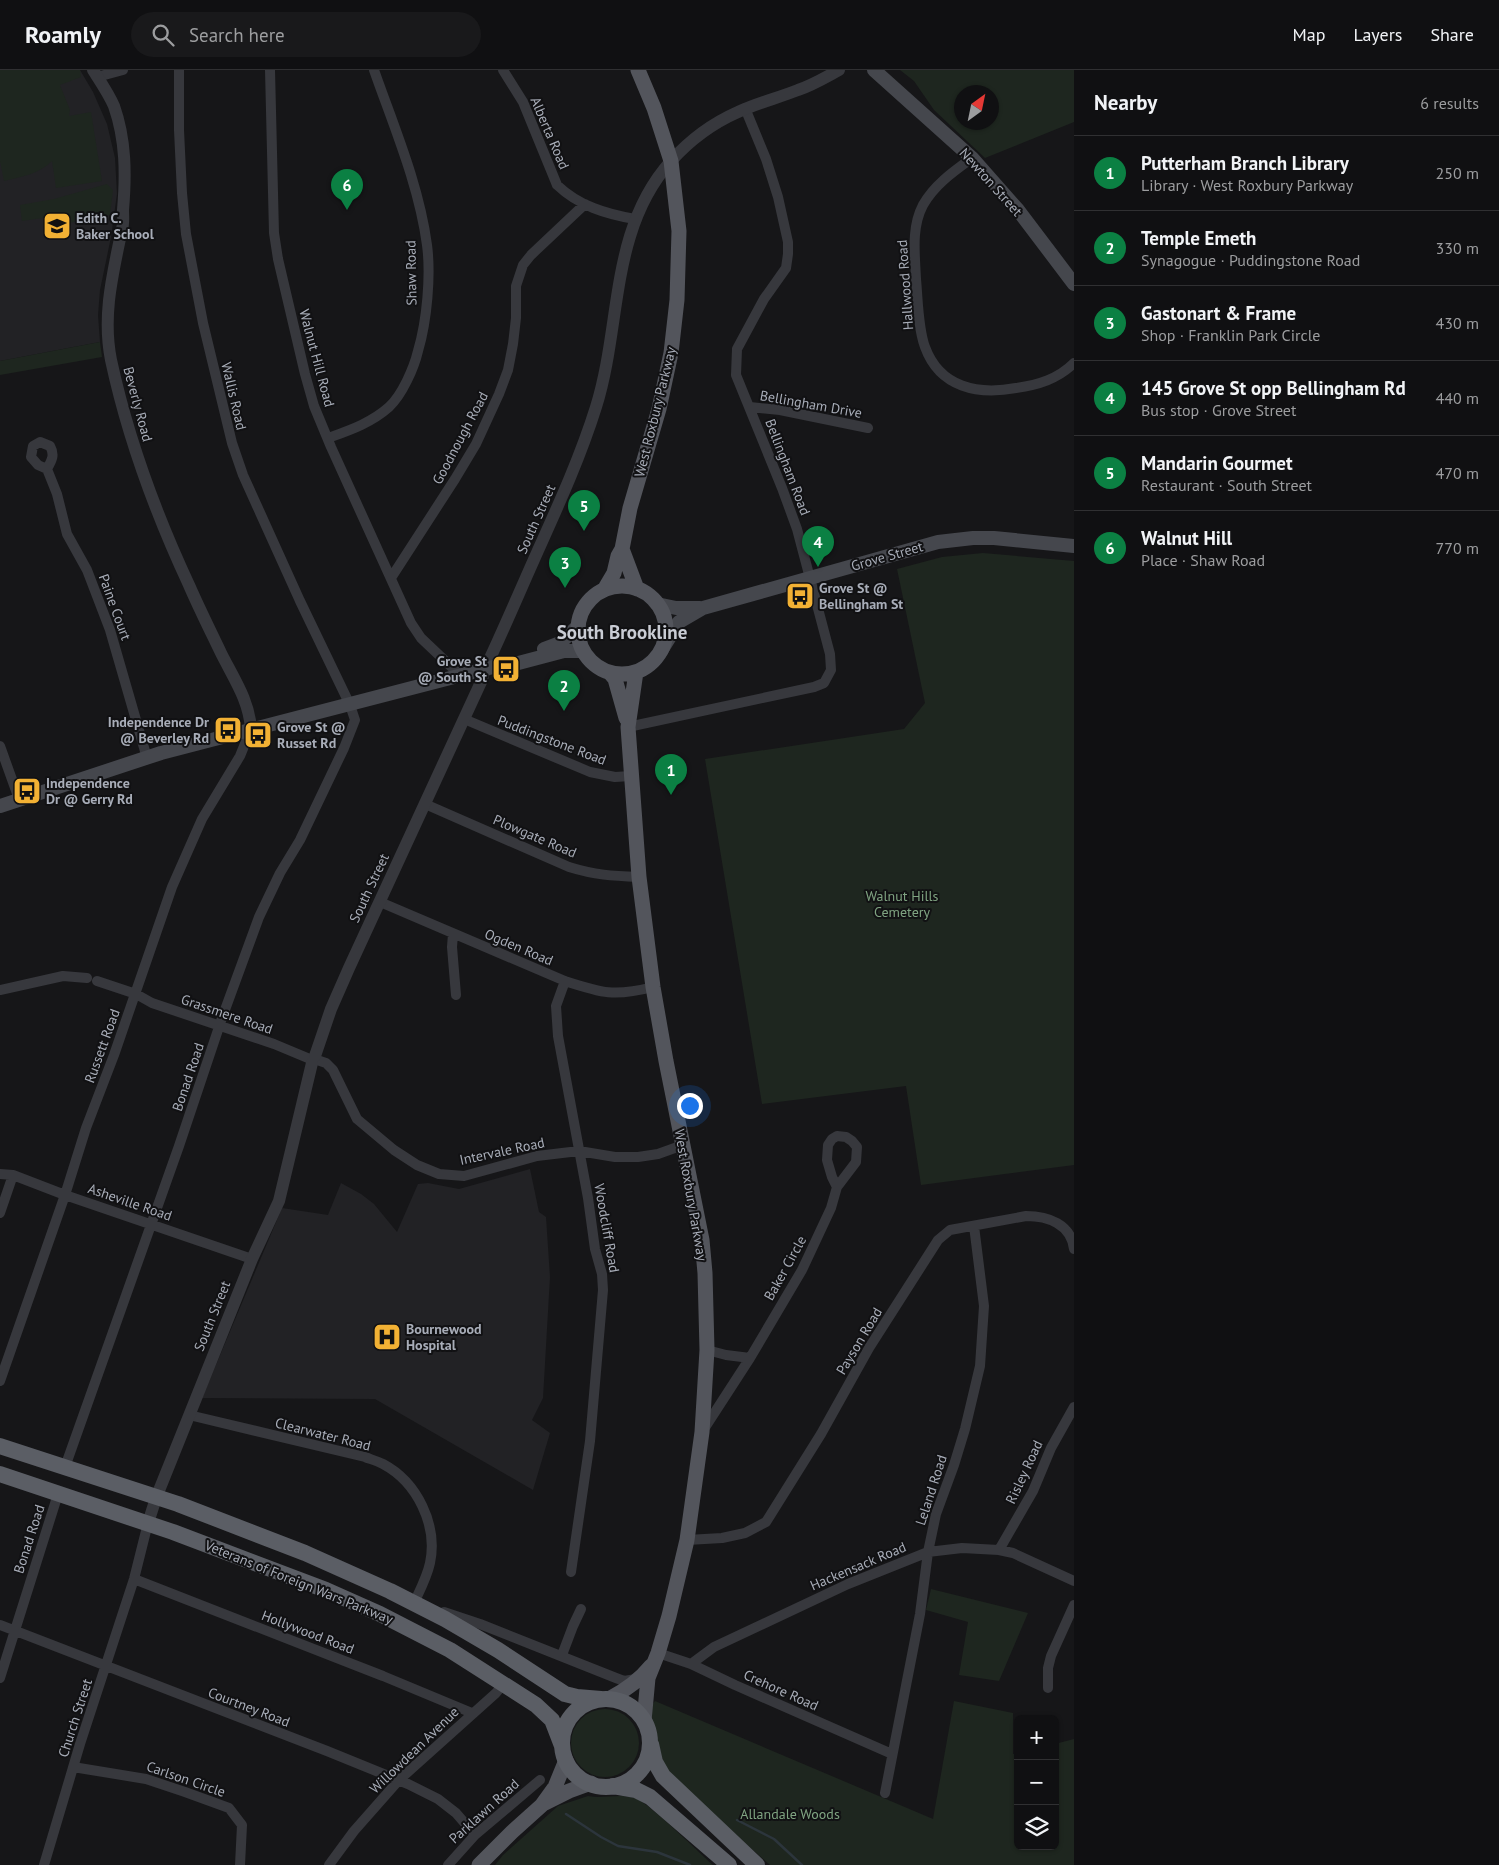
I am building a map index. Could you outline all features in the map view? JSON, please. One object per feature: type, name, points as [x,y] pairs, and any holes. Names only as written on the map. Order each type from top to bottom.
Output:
[{"type":"highway","name":"Veterans of Foreign Wars Parkway","points":[[0,1446],[178,1504],[279,1542],[414,1603],[485,1641],[565,1694],[605,1699]]},
{"type":"highway","name":"Veterans of Foreign Wars Parkway","points":[[0,1474],[148,1523],[326,1590],[380,1614],[450,1650],[504,1683],[549,1716],[555,1725],[564,1753]]},
{"type":"highway","points":[[729,1865],[650,1797],[636,1790],[591,1784],[576,1775],[564,1753],[565,1728],[572,1715],[583,1705],[605,1699],[623,1702],[631,1707],[644,1721],[655,1762],[663,1776],[758,1865]]},
{"type":"highway","points":[[610,1786],[629,1780],[640,1770],[647,1756],[649,1737]]},
{"type":"main road","name":"West Roxbury Parkway","points":[[604,590],[614,573],[618,556],[622,549],[630,508],[664,389],[674,331],[678,285],[679,231],[671,161],[654,108],[638,70]]},
{"type":"main road","name":"Newton Street","points":[[874,70],[972,158],[1018,210],[1074,284]]},
{"type":"main road","name":"Grove Street","points":[[661,651],[679,622],[703,608],[938,542],[973,538],[1017,539],[1074,546]]},
{"type":"main road","points":[[622,549],[637,588]]},
{"type":"main road","points":[[620,586],[637,588],[645,592],[657,604],[664,615],[666,627],[665,640],[655,660],[646,668],[627,674],[610,673],[590,661],[582,651],[578,635],[580,615],[586,604],[604,590],[620,586]]},
{"type":"main road","name":"Grove Street","points":[[657,604],[676,608],[703,608]]},
{"type":"main road","points":[[0,806],[147,758],[491,667],[502,661],[555,645],[578,626]]},
{"type":"main road","points":[[491,667],[504,667],[564,651],[582,651]]},
{"type":"main road","name":"West Roxbury Parkway","points":[[628,727],[636,672]]},
{"type":"main road","name":"West Roxbury Parkway","points":[[610,673],[615,678],[628,727],[639,877],[653,987],[698,1214],[704,1259],[707,1350],[702,1432],[687,1540],[671,1609],[646,1686],[644,1721]]},
{"type":"main road","name":"West Roxbury Parkway","points":[[605,1699],[628,1688],[642,1677],[656,1657]]},
{"type":"main road","points":[[479,1865],[542,1805],[554,1789],[564,1753]]},
{"type":"main road","points":[[542,1805],[566,1792],[591,1784]]},
{"type":"street","points":[[95,74],[124,70]]},
{"type":"street","name":"Wallis Road","points":[[179,70],[179,130],[186,234],[203,322],[232,443],[243,475],[350,705]]},
{"type":"street","name":"Walnut Hill Road","points":[[270,70],[275,242],[314,406],[410,624],[420,638],[460,676]]},
{"type":"street","name":"Shaw Road","points":[[328,438],[372,421],[390,406],[410,374],[422,339],[428,279],[426,237],[412,179],[374,70]]},
{"type":"street","name":"Alberta Road","points":[[503,70],[523,102],[557,185],[568,195],[602,212],[635,219]]},
{"type":"street","name":"South Street","points":[[134,1579],[156,1498],[252,1259],[279,1201],[313,1059],[331,1009],[481,682],[491,667],[564,492],[597,405],[614,324],[627,243],[635,219],[652,187],[671,161],[711,126],[746,108],[798,91],[839,70]]},
{"type":"street","name":"Beverly Road","points":[[95,74],[113,104],[120,128],[124,154],[126,186],[122,229],[109,293],[107,316],[111,358],[120,398],[144,480],[189,585],[242,692],[250,712],[251,729]]},
{"type":"street","name":"Bellingham Road","points":[[628,727],[814,687],[824,683],[831,670],[830,654],[797,530],[736,375],[737,349],[764,299],[786,268],[788,242],[778,197],[766,159],[746,108]]},
{"type":"street","name":"Hallwood Road","points":[[972,158],[953,172],[929,196],[916,226],[914,242],[918,306],[925,346],[931,360],[954,383],[971,389],[1000,391],[1052,379],[1074,363]]},
{"type":"street","name":"Goodnough Road","points":[[391,578],[455,480],[476,444],[499,394],[508,370],[516,318],[516,286],[524,265],[531,255],[585,204]]},
{"type":"street","name":"Bellingham Drive","points":[[750,407],[780,410],[868,428]]},
{"type":"street","name":"Paine Court","points":[[47,469],[57,494],[67,534],[87,570],[110,630],[147,758]]},
{"type":"street","name":"Bonad Road","points":[[65,1467],[259,917],[280,873],[300,840],[352,729],[355,720],[350,705]]},
{"type":"street","name":"Puddingstone Road","points":[[464,719],[590,772],[616,777],[631,776]]},
{"type":"street","name":"Russett Road","points":[[0,1381],[86,1128],[136,994],[172,887],[202,819],[240,756],[251,729]]},
{"type":"street","points":[[0,746],[19,799]]},
{"type":"street","name":"Plowgate Road","points":[[424,804],[569,867],[613,877],[639,877]]},
{"type":"street","name":"Ogden Road","points":[[380,902],[565,981],[596,991],[613,994],[653,987]]},
{"type":"street","points":[[453,934],[452,947],[456,995]]},
{"type":"street","name":"Grassmere Road","points":[[0,990],[63,976],[92,979],[136,994],[152,1003],[220,1025],[313,1059]]},
{"type":"street","name":"Woodcliff Road","points":[[565,981],[556,1006],[558,1036],[595,1249],[602,1274],[603,1290],[590,1441],[571,1572]]},
{"type":"street","name":"Intervale Road","points":[[313,1059],[326,1063],[333,1070],[357,1119],[394,1150],[417,1165],[439,1174],[464,1176],[537,1156],[579,1152],[615,1157],[638,1157],[658,1154],[683,1145]]},
{"type":"street","name":"Baker Circle","points":[[702,1432],[750,1358],[802,1270],[831,1208],[837,1187],[856,1162],[858,1156],[857,1147],[846,1137],[837,1136],[828,1145],[827,1160],[837,1187]]},
{"type":"street","name":"Asheville Road","points":[[0,1174],[13,1175],[252,1259]]},
{"type":"street","points":[[0,1213],[13,1175]]},
{"type":"street","name":"Payson Road","points":[[687,1540],[722,1538],[745,1533],[766,1522],[929,1253],[938,1240],[950,1230],[1026,1216],[1045,1218],[1051,1219],[1062,1226],[1070,1234],[1074,1249]]},
{"type":"street","name":"Leland Road","points":[[885,1793],[920,1614],[928,1552],[936,1514],[965,1429],[980,1366],[984,1306],[974,1226]]},
{"type":"street","points":[[707,1350],[750,1358]]},
{"type":"street","name":"Risley Road","points":[[999,1550],[1032,1491],[1051,1448],[1074,1407]]},
{"type":"street","name":"Clearwater Road","points":[[189,1415],[364,1457],[384,1465],[397,1475],[409,1486],[425,1510],[430,1528],[432,1552],[430,1564],[414,1603]]},
{"type":"street","name":"Bonad Road","points":[[0,1678],[58,1494]]},
{"type":"street","name":"Hackensack Road","points":[[691,1664],[714,1647],[848,1584],[928,1552],[962,1548],[999,1550],[1030,1560],[1074,1581]]},
{"type":"street","name":"Church Street","points":[[44,1865],[73,1767],[134,1579]]},
{"type":"street","name":"Hollywood Road","points":[[134,1579],[383,1676],[472,1713]]},
{"type":"street","name":"Veterans of Foreign Wars Parkway","points":[[414,1603],[480,1624],[624,1681],[642,1677]]},
{"type":"street","points":[[1048,1688],[1048,1668],[1051,1656],[1074,1605]]},
{"type":"street","points":[[562,1655],[581,1609]]},
{"type":"street","name":"Courtney Road","points":[[0,1625],[399,1780],[438,1799],[456,1813],[475,1835]]},
{"type":"street","name":"Crehore Road","points":[[656,1657],[691,1664],[892,1754]]},
{"type":"street","name":"Willowdean Avenue","points":[[329,1865],[354,1831],[399,1780],[496,1693],[504,1683]]},
{"type":"street","name":"Carlson Circle","points":[[73,1767],[146,1779],[229,1808],[242,1825],[240,1865]]},
{"type":"street","name":"Parklawn Road","points":[[448,1865],[475,1835],[540,1780]]},
{"type":"shaded area","name":"Edith C. Baker School","points":[[0,70],[80,70],[93,92],[107,124],[115,158],[117,194],[111,237],[100,290],[98,315],[100,342],[0,361]]},
{"type":"shaded area","name":"Bournewood Hospital","points":[[530,1169],[539,1212],[546,1217],[550,1277],[543,1398],[532,1420],[550,1433],[533,1490],[375,1399],[202,1398],[282,1208],[328,1215],[341,1183],[374,1204],[397,1232],[418,1184],[428,1183],[459,1189]]},
{"type":"green space","points":[[0,70],[80,70],[81,77],[60,85],[70,110],[69,116],[91,112],[102,181],[56,188],[52,161],[36,172],[4,181],[0,161]]},
{"type":"green space","points":[[900,70],[1074,70],[1074,122],[985,158],[955,130],[999,130],[999,85],[954,85],[954,129],[934,110],[914,81]]},
{"type":"green space","points":[[107,184],[113,190],[110,215],[58,225],[56,216],[22,221],[20,205],[54,199]]},
{"type":"green space","points":[[100,342],[102,357],[0,375],[0,361]]},
{"type":"green space","name":"Walnut Hills Cemetery","points":[[983,553],[1074,561],[1074,1165],[921,1185],[906,1086],[762,1104],[705,759],[904,729],[925,703],[897,569],[942,557]]},
{"type":"green space","points":[[931,1589],[1028,1613],[999,1681],[959,1675],[968,1622],[926,1610]]},
{"type":"green space","name":"Allandale Woods","points":[[655,1701],[933,1819],[954,1701],[1013,1713],[1014,1850],[1059,1850],[1059,1743],[1074,1739],[1074,1865],[770,1865],[666,1774],[648,1710]]},
{"type":"green space","points":[[605,1709],[618,1712],[629,1719],[636,1730],[639,1743],[636,1756],[629,1767],[618,1774],[605,1777],[592,1774],[581,1767],[574,1756],[571,1743],[574,1730],[581,1719],[592,1712]]},
{"type":"green space","points":[[588,1796],[623,1796],[641,1801],[713,1865],[495,1865],[503,1855],[558,1806]]},
{"type":"waterway","points":[[566,1814],[618,1846],[657,1852],[690,1865]]},
{"type":"waterway","points":[[737,1820],[774,1839],[802,1865]]},
{"type":"place","name":"Walnut Hill","points":[[347,210]]},
{"type":"place","name":"Edith C. Baker School","points":[[57,226]]},
{"type":"place","name":"Mandarin Gourmet","points":[[584,531]]},
{"type":"place","name":"145 Grove St opp Bellingham Rd","points":[[818,567]]},
{"type":"place","name":"Gastonart & Frame","points":[[565,588]]},
{"type":"place","name":"Grove St @ Bellingham St","points":[[800,596]]},
{"type":"place","name":"Grove St @ South St","points":[[506,669]]},
{"type":"place","name":"Temple Emeth","points":[[564,711]]},
{"type":"place","name":"Independence Dr @ Beverley Rd","points":[[228,730]]},
{"type":"place","name":"Grove St @ Russet Rd","points":[[258,735]]},
{"type":"place","name":"Independence Dr @ Gerry Rd","points":[[27,791]]},
{"type":"place","name":"Putterham Branch Library","points":[[671,795]]},
{"type":"place","name":"Bournewood Hospital","points":[[387,1337]]},
{"type":"district","name":"South Brookline","points":[[622,632]]}]
